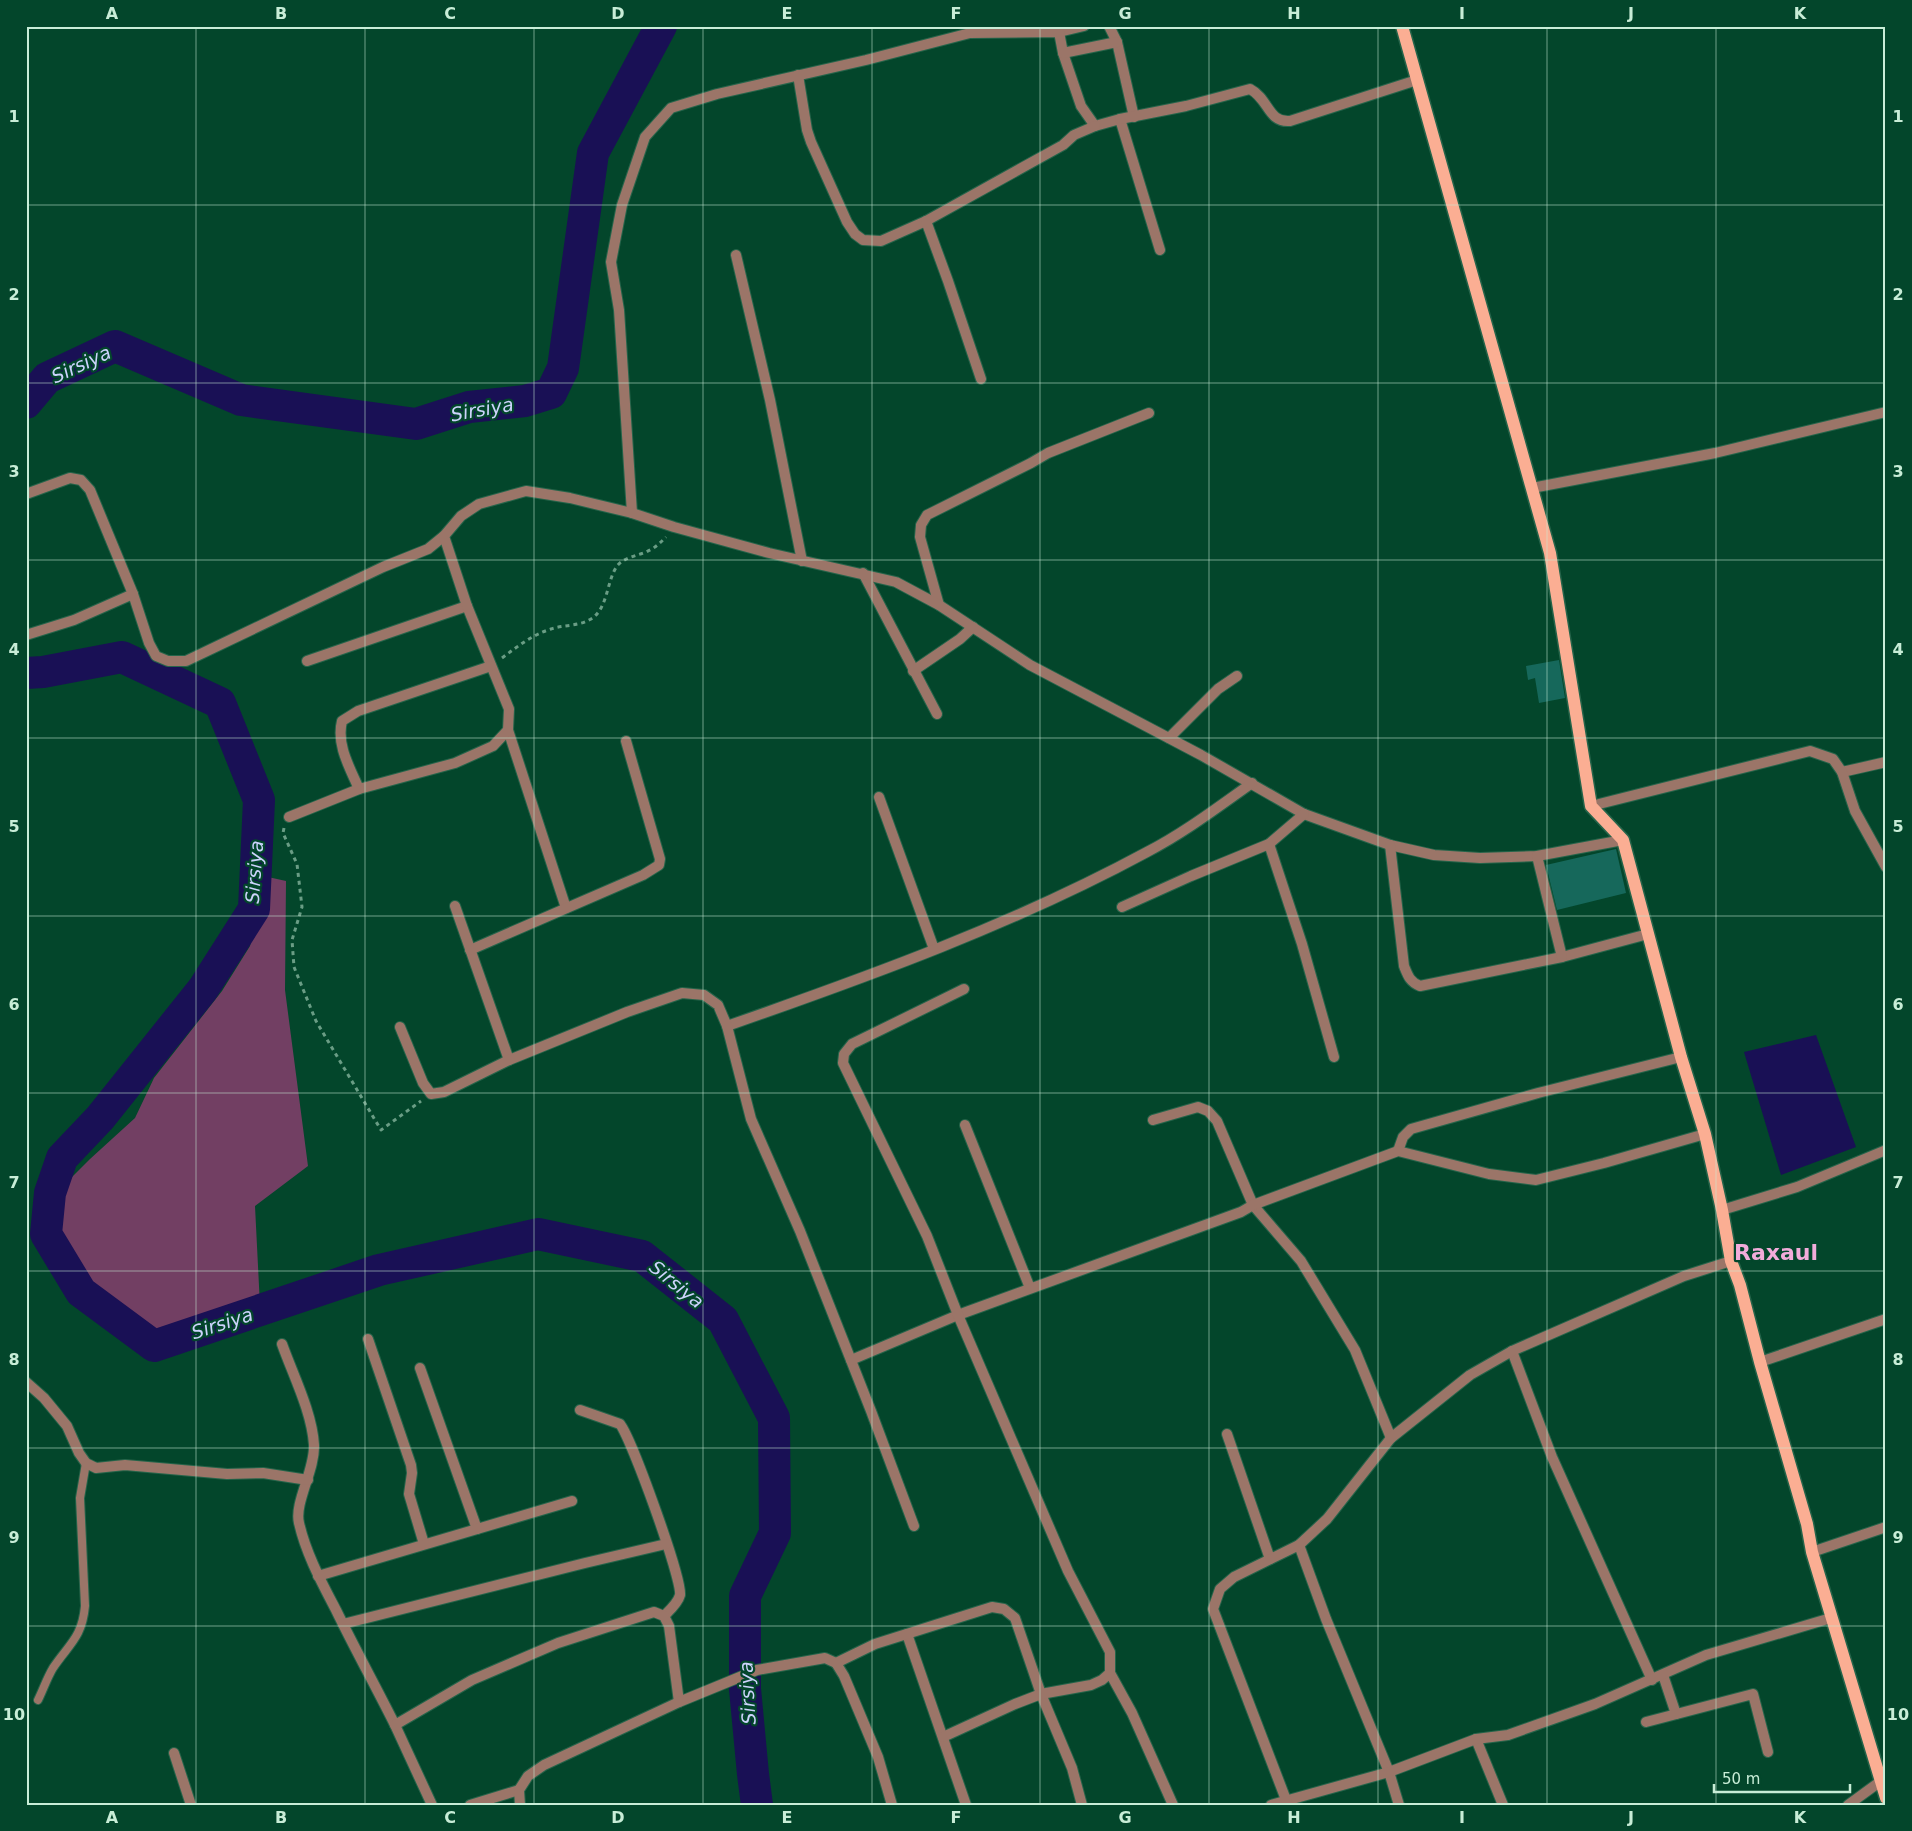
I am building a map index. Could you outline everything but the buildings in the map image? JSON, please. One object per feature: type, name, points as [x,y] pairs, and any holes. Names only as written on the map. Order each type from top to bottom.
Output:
[{"type":"main road","points":[[1402,26],[1550,554],[1591,806],[1623,840],[1681,1057],[1705,1134],[1731,1261],[1740,1285],[1831,1618],[1886,1798]]},
{"type":"street","points":[[632,513],[619,310],[611,262],[622,205],[645,137],[671,108],[717,94],[798,75],[969,30],[1059,32],[1084,26]]},
{"type":"street","points":[[1109,26],[1117,42],[1134,117]]},
{"type":"street","points":[[1059,32],[1063,53],[1081,106],[1095,126]]},
{"type":"street","points":[[1063,53],[1117,42]]},
{"type":"street","points":[[798,75],[809,136],[848,222],[855,234],[863,240],[881,241],[926,221],[1063,145],[1074,136],[1095,126],[1250,90],[1257,93],[1276,118],[1282,121],[1290,120],[1417,80]]},
{"type":"street","points":[[1120,119],[1160,250]]},
{"type":"street","points":[[926,221],[980,379]]},
{"type":"street","points":[[736,255],[770,400],[802,561]]},
{"type":"street","points":[[1532,488],[1714,453],[1886,412]]},
{"type":"street","points":[[939,605],[920,537],[921,525],[927,515],[1048,453],[1149,413]]},
{"type":"street","points":[[26,494],[70,478],[82,480],[90,490],[133,594],[156,656],[168,661],[186,661],[383,567],[428,549],[444,536],[461,516],[479,504],[526,490],[570,498],[632,513],[674,527],[802,561],[863,573],[896,582],[939,605],[1030,665],[1170,738],[1304,814],[1390,845],[1434,854],[1480,858],[1536,856],[1623,840]]},
{"type":"street","points":[[444,536],[467,606],[509,709],[508,730],[566,908]]},
{"type":"street","points":[[863,573],[913,672],[937,714]]},
{"type":"street","points":[[26,635],[74,620],[133,594]]},
{"type":"street","points":[[307,661],[467,606]]},
{"type":"street","points":[[913,672],[960,639],[973,627]]},
{"type":"street","points":[[359,789],[341,744],[339,732],[342,721],[358,711],[490,666]]},
{"type":"street","points":[[1170,738],[1218,689],[1237,676]]},
{"type":"street","points":[[289,817],[359,789],[455,763],[493,746],[508,730]]},
{"type":"street","points":[[470,950],[643,875],[658,865],[660,859],[626,741]]},
{"type":"street","points":[[1591,806],[1810,751],[1833,759],[1842,772],[1855,811],[1886,867]]},
{"type":"street","points":[[1842,772],[1886,762]]},
{"type":"street","points":[[727,1026],[855,981],[1029,910],[1148,852],[1210,813],[1252,783]]},
{"type":"street","points":[[879,797],[934,949]]},
{"type":"street","points":[[1122,907],[1269,844],[1304,814]]},
{"type":"street","points":[[1269,844],[1302,944],[1334,1057]]},
{"type":"street","points":[[1390,845],[1404,966],[1409,978],[1420,986],[1562,957],[1648,934]]},
{"type":"street","points":[[1536,856],[1562,957]]},
{"type":"street","points":[[455,906],[509,1060]]},
{"type":"street","points":[[964,989],[852,1044],[844,1054],[843,1063],[927,1236],[958,1315],[1068,1571],[1110,1652],[1110,1673],[1132,1713],[1173,1805]]},
{"type":"street","points":[[400,1027],[423,1082],[431,1094],[444,1092],[509,1060],[627,1012],[682,993],[704,995],[718,1005],[727,1026],[751,1119],[800,1231],[914,1526]]},
{"type":"street","points":[[1398,1151],[1403,1137],[1411,1128],[1538,1093],[1681,1057]]},
{"type":"street","points":[[1153,1120],[1198,1107],[1208,1111],[1217,1121],[1254,1205],[1301,1261],[1355,1350],[1391,1438]]},
{"type":"street","points":[[965,1124],[1030,1288]]},
{"type":"street","points":[[851,1360],[958,1315],[1241,1212],[1254,1205],[1398,1151],[1489,1174],[1536,1180],[1705,1134]]},
{"type":"street","points":[[1722,1210],[1797,1187],[1886,1150]]},
{"type":"street","points":[[1287,1802],[1213,1609],[1220,1589],[1234,1577],[1299,1545],[1327,1519],[1391,1438],[1470,1375],[1512,1352],[1684,1276],[1731,1261]]},
{"type":"street","points":[[1760,1362],[1886,1319]]},
{"type":"street","points":[[368,1339],[399,1434],[411,1464],[412,1472],[409,1494],[424,1544]]},
{"type":"street","points":[[282,1344],[309,1420],[314,1446],[312,1466],[300,1505],[298,1520],[318,1576],[395,1725],[432,1805]]},
{"type":"street","points":[[1512,1352],[1552,1457],[1652,1680]]},
{"type":"street","points":[[420,1368],[476,1529]]},
{"type":"street","points":[[26,1382],[44,1398],[66,1426],[86,1463],[96,1468],[125,1465],[217,1473],[263,1473],[308,1480]]},
{"type":"street","points":[[580,1410],[614,1421],[624,1429],[680,1587],[680,1598],[664,1616]]},
{"type":"street","points":[[1227,1434],[1270,1559]]},
{"type":"street","points":[[318,1576],[572,1501]]},
{"type":"street","points":[[1812,1552],[1886,1527]]},
{"type":"street","points":[[343,1624],[666,1544]]},
{"type":"street","points":[[1299,1545],[1326,1619],[1389,1772],[1398,1805]]},
{"type":"street","points":[[836,1663],[875,1644],[992,1607],[1004,1609],[1015,1618],[1041,1694],[1072,1768],[1082,1805]]},
{"type":"street","points":[[395,1725],[472,1680],[558,1643],[654,1612],[664,1616],[669,1626],[679,1702]]},
{"type":"street","points":[[1271,1805],[1389,1772],[1476,1739],[1508,1735],[1595,1704],[1706,1655],[1831,1618]]},
{"type":"street","points":[[907,1634],[966,1805]]},
{"type":"street","points":[[520,1805],[519,1790],[528,1776],[544,1765],[679,1702],[757,1670],[825,1658],[836,1663],[844,1676],[878,1757],[892,1805]]},
{"type":"street","points":[[943,1737],[1041,1694],[1091,1685],[1102,1680],[1110,1673]]},
{"type":"street","points":[[1663,1675],[1676,1714]]},
{"type":"street","points":[[1646,1722],[1753,1694],[1768,1752]]},
{"type":"street","points":[[1476,1739],[1503,1805]]},
{"type":"street","points":[[174,1753],[191,1805]]},
{"type":"street","points":[[1848,1805],[1880,1781]]},
{"type":"street","points":[[470,1805],[519,1790]]},
{"type":"lane","points":[[38,1700],[52,1670],[77,1637],[83,1624],[85,1606],[80,1498],[86,1463]]},
{"type":"path","points":[[490,666],[532,636],[589,620],[597,614],[617,566],[622,561],[648,551],[659,544],[674,527]]},
{"type":"path","points":[[289,817],[282,832],[297,864],[302,907],[292,940],[294,967],[316,1021],[381,1130],[431,1094]]},
{"type":"shaded area","points":[[268,877],[286,881],[285,990],[308,1166],[255,1206],[260,1306],[227,1330],[151,1347],[114,1333],[71,1279],[57,1224],[61,1188],[135,1118],[154,1078],[222,991],[250,946]]},
{"type":"shaded area","points":[[1816,1035],[1856,1147],[1781,1175],[1744,1052]]},
{"type":"waterway","name":"Sirsiya","points":[[26,403],[47,378],[115,346],[241,400],[416,424],[469,407],[525,401],[551,393],[563,368],[593,153],[661,26]]},
{"type":"waterway","name":"Sirsiya","points":[[26,673],[43,672],[122,657],[220,703],[259,800],[254,909],[203,989],[100,1118],[62,1158],[50,1193],[46,1234],[81,1292],[154,1346],[379,1270],[538,1234],[642,1256],[723,1320],[774,1418],[775,1533],[745,1596],[745,1689],[757,1805]]},
{"type":"district","name":"Raxaul","points":[[1776,1252]]}]
